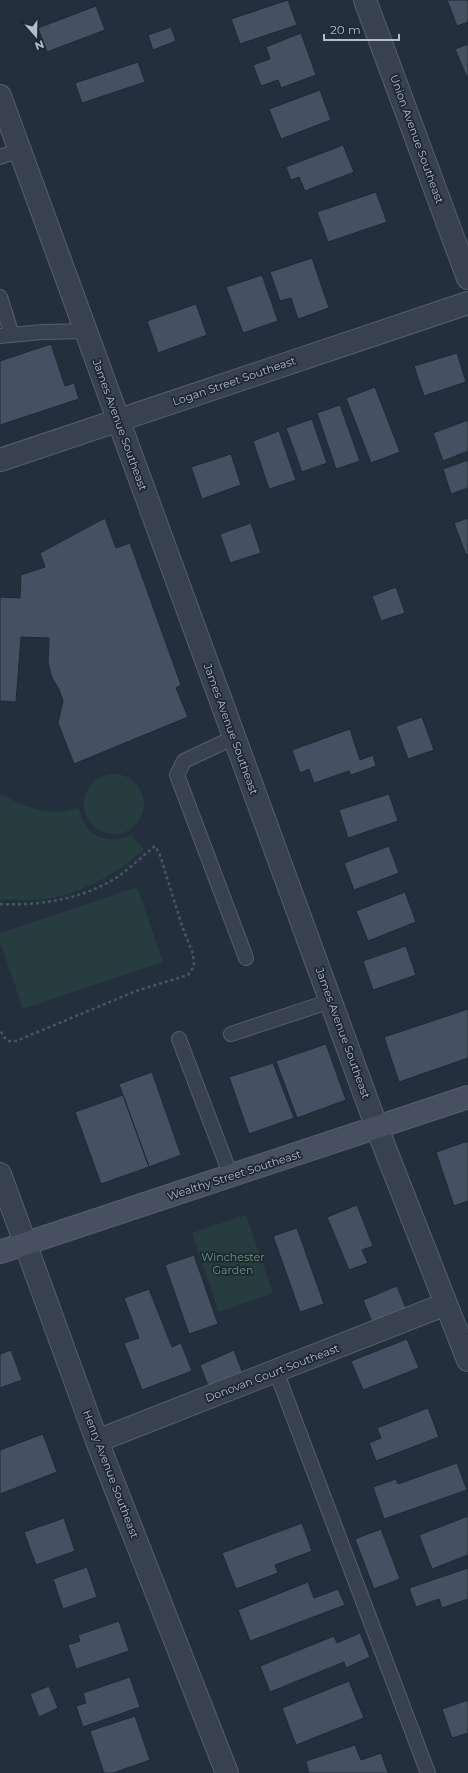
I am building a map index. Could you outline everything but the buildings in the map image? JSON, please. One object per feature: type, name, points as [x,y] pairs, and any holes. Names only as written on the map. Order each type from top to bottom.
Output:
[{"type":"main road","name":"Wealthy Street Southeast","points":[[0,1252],[468,1097]]},
{"type":"street","name":"Union Avenue Southeast","points":[[365,0],[468,278]]},
{"type":"street","name":"James Avenue Southeast","points":[[0,96],[10,154],[86,331],[377,1128],[468,1360]]},
{"type":"street","name":"Logan Street Southeast","points":[[0,460],[468,303]]},
{"type":"street","name":"Henry Avenue Southeast","points":[[0,1174],[97,1441],[227,1773]]},
{"type":"street","name":"Donovan Court Southeast","points":[[97,1441],[446,1304]]},
{"type":"lane","points":[[0,297],[6,336],[86,331]]},
{"type":"lane","points":[[235,737],[184,761],[177,775],[246,958]]},
{"type":"lane","points":[[231,1034],[331,1001]]},
{"type":"lane","points":[[179,1039],[231,1176]]},
{"type":"lane","points":[[276,1371],[428,1773]]},
{"type":"path","points":[[0,904],[47,903],[98,887],[119,876],[155,846],[160,855],[192,954],[194,966],[188,975],[136,991],[16,1041],[8,1041],[2,1036],[0,1028]]},
{"type":"green space","points":[[108,774],[120,774],[136,782],[142,792],[144,804],[142,816],[136,826],[120,834],[108,834],[92,826],[84,810],[84,798],[92,782]]},
{"type":"green space","points":[[0,793],[29,807],[49,812],[59,812],[79,807],[81,817],[85,825],[97,836],[105,839],[113,839],[131,835],[144,849],[111,874],[73,892],[46,899],[0,900]]},
{"type":"green space","points":[[137,887],[163,962],[23,1009],[0,941],[0,933]]},
{"type":"green space","name":"Winchester Garden","points":[[246,1215],[273,1293],[219,1312],[192,1233]]}]
